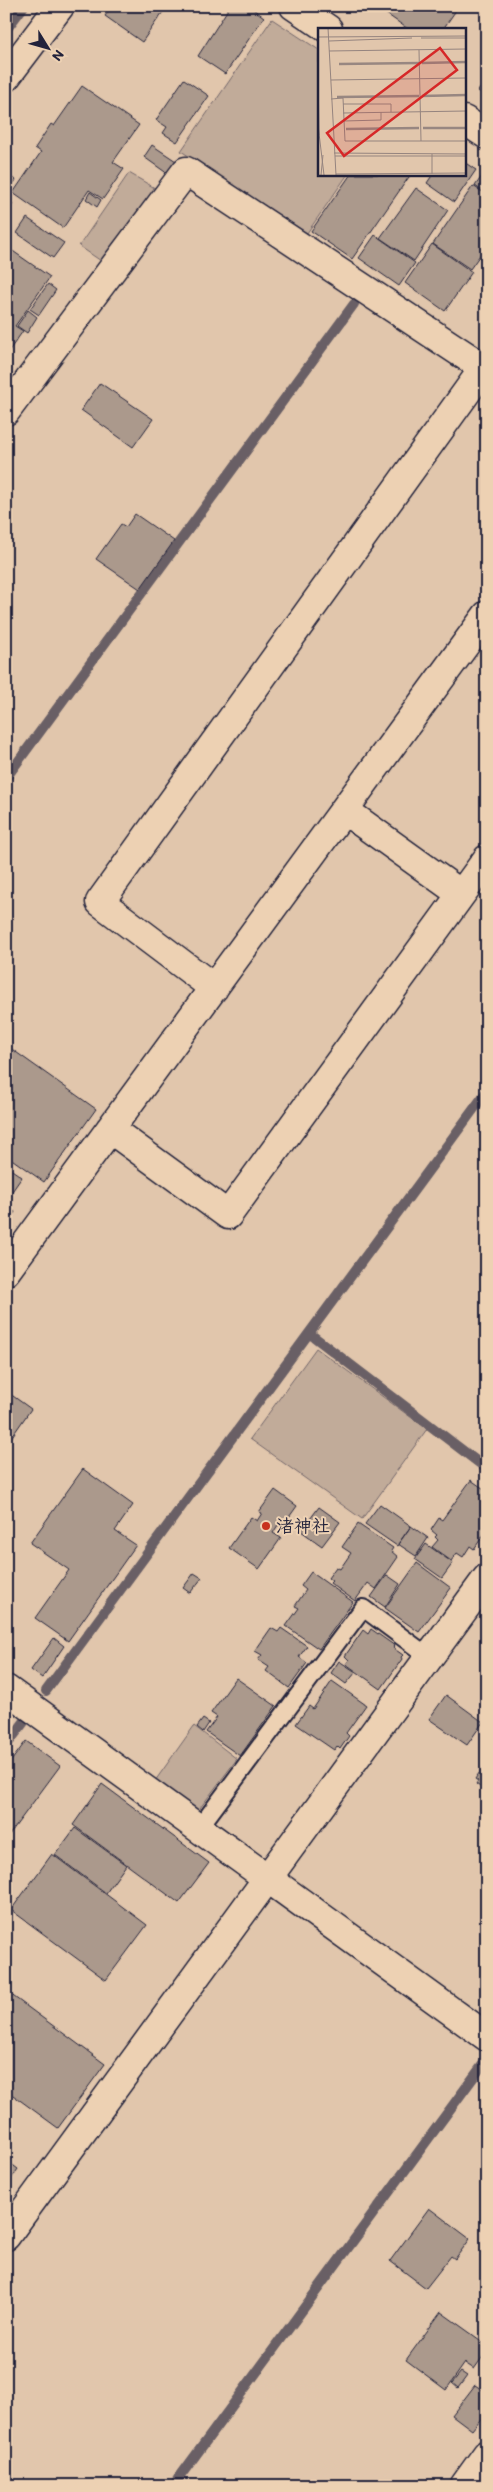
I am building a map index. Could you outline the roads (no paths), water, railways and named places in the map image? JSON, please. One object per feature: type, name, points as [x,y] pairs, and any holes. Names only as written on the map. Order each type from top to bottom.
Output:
[{"type":"street","points":[[6,77],[60,6]]},
{"type":"street","points":[[294,6],[327,28]]},
{"type":"street","points":[[466,121],[487,135]]},
{"type":"street","points":[[6,410],[186,171],[485,369],[100,902],[214,988]]},
{"type":"street","points":[[6,1271],[487,615]]},
{"type":"street","points":[[344,810],[462,894]]},
{"type":"street","points":[[110,1129],[228,1215],[487,859]]},
{"type":"street","points":[[6,2236],[487,1578]]},
{"type":"street","points":[[6,1689],[487,2037]]},
{"type":"street","points":[[464,2486],[487,2454]]},
{"type":"lane","points":[[199,1828],[363,1608],[429,1656]]},
{"type":"waterway","points":[[6,30],[24,6]]},
{"type":"waterway","points":[[6,778],[354,304]]},
{"type":"waterway","points":[[46,1691],[487,1091]]},
{"type":"waterway","points":[[309,1333],[487,1469]]},
{"type":"waterway","points":[[6,1746],[24,1722]]},
{"type":"waterway","points":[[173,2486],[484,2063]]},
{"type":"place","name":"渚神社","points":[[266,1526]]}]
